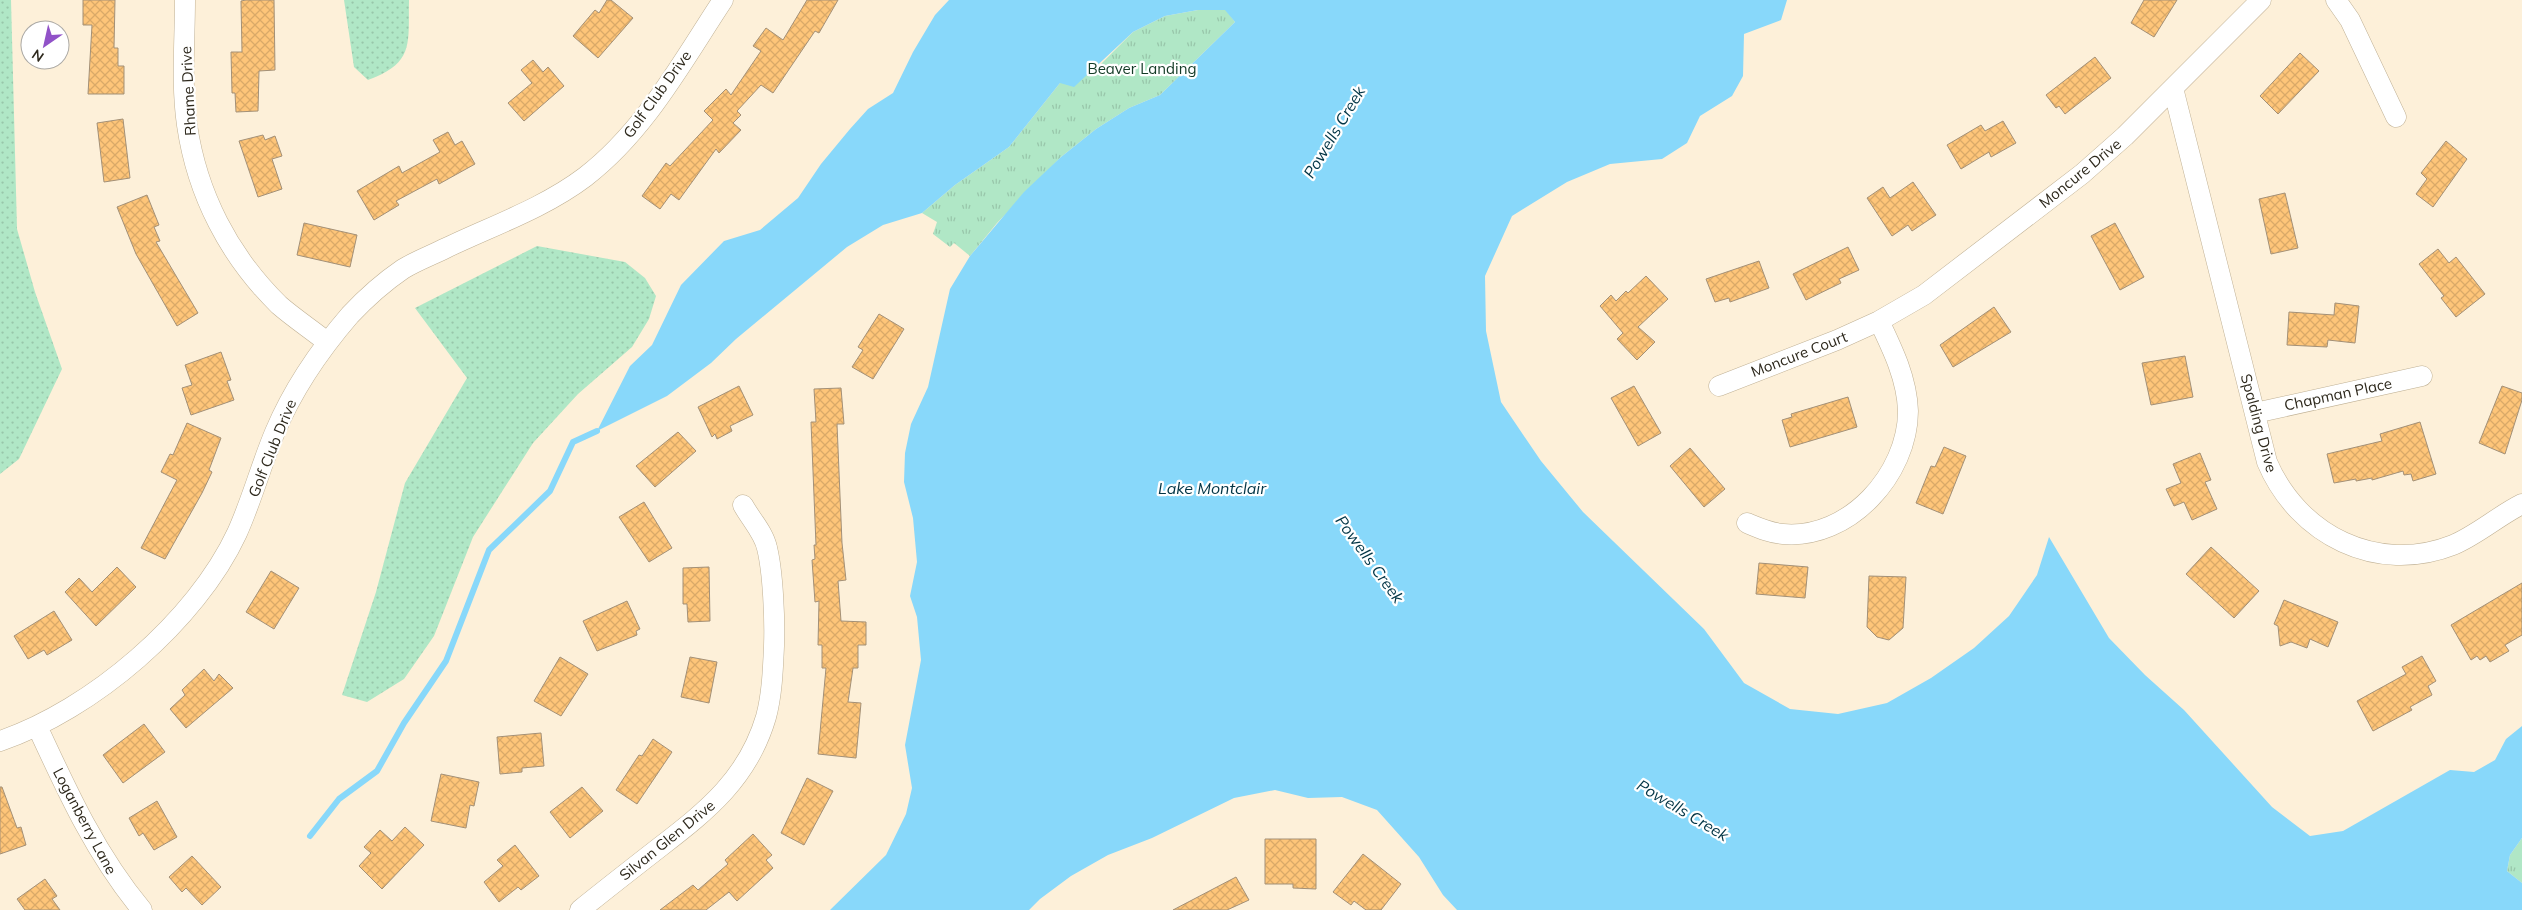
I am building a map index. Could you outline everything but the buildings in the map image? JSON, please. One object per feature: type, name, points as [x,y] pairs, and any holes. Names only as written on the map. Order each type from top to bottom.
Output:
[{"type":"street","name":"Rhame Drive","points":[[185,0],[187,124],[202,188],[217,222],[239,259],[256,281],[281,306],[328,342]]},
{"type":"street","name":"Golf Club Drive","points":[[0,741],[37,726],[70,709],[114,679],[182,613],[208,580],[238,529],[252,498],[274,434],[292,395],[328,342],[353,313],[404,268],[552,198],[584,178],[612,153],[651,107],[723,0]]},
{"type":"street","name":"Moncure Drive","points":[[1880,321],[1924,295],[2082,174],[2125,136],[2261,0]]},
{"type":"street","points":[[2336,0],[2350,20],[2396,116]]},
{"type":"street","name":"Spalding Drive","points":[[2173,88],[2267,462],[2288,501],[2309,522],[2351,546],[2375,553],[2400,556],[2425,553],[2453,544],[2522,504]]},
{"type":"street","points":[[1747,523],[1765,531],[1784,534],[1804,533],[1831,525],[1852,514],[1867,502],[1883,484],[1896,462],[1904,438],[1908,413],[1906,387],[1880,321]]},
{"type":"street","name":"Moncure Court","points":[[1719,386],[1880,321]]},
{"type":"street","name":"Chapman Place","points":[[2255,412],[2422,376]]},
{"type":"street","name":"Silvan Glen Drive","points":[[580,910],[709,809],[739,774],[761,733],[772,680],[773,602],[767,546],[742,505]]},
{"type":"street","name":"Loganberry Lane","points":[[37,726],[75,807],[110,870],[142,910]]},
{"type":"green space","points":[[0,0],[11,0],[17,229],[35,292],[62,369],[19,459],[0,474]]},
{"type":"green space","points":[[344,0],[409,0],[409,28],[406,50],[394,66],[368,80],[354,67]]},
{"type":"green space","name":"Beaver Landing","points":[[1198,10],[1226,10],[1235,22],[1160,95],[1129,108],[1096,129],[1061,157],[997,223],[970,256],[954,243],[950,247],[933,234],[937,222],[922,213],[955,185],[1009,147],[1060,83],[1100,65],[1133,32],[1165,16]]},
{"type":"green space","points":[[537,246],[625,262],[645,278],[656,296],[649,319],[632,347],[578,394],[533,443],[473,537],[434,636],[404,679],[367,702],[342,695],[376,592],[405,483],[467,378],[415,308]]},
{"type":"green space","points":[[2522,838],[2522,883],[2507,871],[2510,855]]},
{"type":"water","name":"Lake Montclair","points":[[949,0],[1787,0],[1781,20],[1744,34],[1743,76],[1732,96],[1700,116],[1687,143],[1662,159],[1610,164],[1567,182],[1512,216],[1485,276],[1486,331],[1501,402],[1541,461],[1583,512],[1704,629],[1744,683],[1790,709],[1838,714],[1887,703],[1931,678],[1974,648],[2009,616],[2037,575],[2049,537],[2109,638],[2145,675],[2184,710],[2272,807],[2310,836],[2343,831],[2450,770],[2474,772],[2495,760],[2506,739],[2522,726],[2522,838],[2510,855],[2507,871],[2522,883],[2522,910],[1457,910],[1443,895],[1419,857],[1377,810],[1342,797],[1308,798],[1275,790],[1234,798],[1152,838],[1108,855],[1071,876],[1040,899],[1029,910],[830,910],[886,855],[906,814],[912,788],[905,745],[921,660],[917,617],[910,596],[917,562],[913,518],[904,482],[905,453],[911,424],[928,387],[950,289],[970,256],[1024,192],[1061,157],[1096,129],[1129,108],[1160,95],[1235,22],[1225,10],[1198,10],[1165,16],[1133,32],[1074,87],[1060,83],[1009,147],[955,185],[922,213],[883,225],[847,247],[736,339],[711,363],[667,396],[597,431],[630,366],[652,345],[681,285],[724,241],[760,230],[798,198],[821,164],[868,109],[893,93],[913,52],[935,15]]},
{"type":"waterway","points":[[310,836],[339,799],[377,771],[404,723],[446,661],[489,550],[550,491],[573,442],[597,431]]},
{"type":"water label","name":"Powells Creek","points":[[1334,132]]},
{"type":"water label","name":"Powells Creek","points":[[1370,559]]},
{"type":"water label","name":"Powells Creek","points":[[1683,810]]}]
